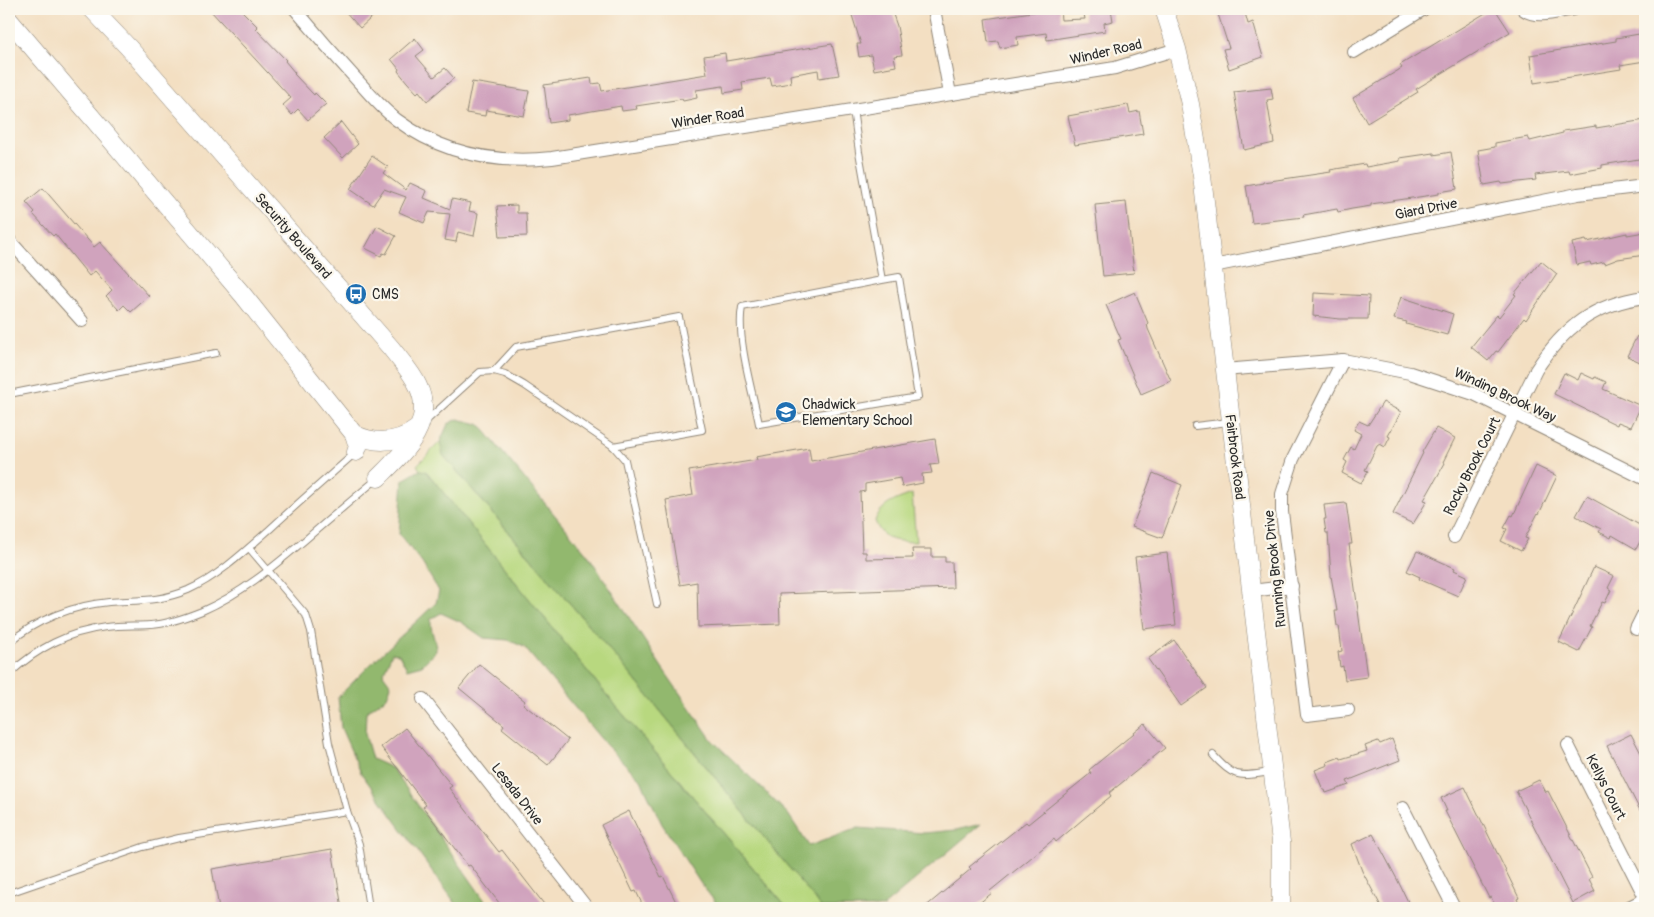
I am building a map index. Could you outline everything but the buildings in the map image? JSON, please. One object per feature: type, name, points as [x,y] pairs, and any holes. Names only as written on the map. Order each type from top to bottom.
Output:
[{"type":"street","name":"Security Boulevard","points":[[92,9],[129,48],[391,348],[418,386],[422,399],[423,413],[420,427],[414,440],[378,478]]},
{"type":"street","name":"Winder Road","points":[[294,9],[374,99],[398,120],[447,148],[490,158],[524,161],[1115,68],[1177,49]]},
{"type":"street","points":[[934,9],[950,94]]},
{"type":"street","name":"Fairbrook Road","points":[[1164,9],[1177,49],[1190,104],[1202,176],[1280,842],[1281,908]]},
{"type":"street","points":[[1354,52],[1424,9]]},
{"type":"street","points":[[1523,9],[1532,14],[1540,15],[1574,9]]},
{"type":"street","points":[[9,20],[243,295],[355,443],[365,439],[381,442],[399,439],[420,427]]},
{"type":"street","name":"Giard Drive","points":[[1212,266],[1578,194],[1645,186]]},
{"type":"street","points":[[9,240],[82,321]]},
{"type":"street","name":"Rocky Brook Court","points":[[1454,537],[1536,370],[1550,348],[1569,330],[1591,314],[1612,304],[1645,297]]},
{"type":"street","name":"Winding Brook Way","points":[[1224,370],[1343,360],[1410,373],[1474,394],[1645,479]]},
{"type":"street","name":"Running Brook Drive","points":[[1343,360],[1293,459],[1282,494],[1282,512],[1307,715],[1348,710]]},
{"type":"street","points":[[1251,591],[1292,586]]},
{"type":"street","points":[[1636,629],[1645,611]]},
{"type":"street","name":"Lesada Drive","points":[[423,699],[587,908]]},
{"type":"street","name":"Kellys Court","points":[[1568,745],[1645,898]]},
{"type":"street","points":[[1403,808],[1454,908]]},
{"type":"street","points":[[1627,908],[1645,898]]},
{"type":"lane","points":[[853,110],[882,280]]},
{"type":"lane","points":[[899,276],[918,396],[760,424],[742,336],[740,318],[742,308],[882,280],[899,276]]},
{"type":"lane","points":[[494,371],[516,347],[679,317],[702,430],[613,446]]},
{"type":"lane","points":[[9,394],[216,352]]},
{"type":"lane","points":[[420,427],[480,372],[494,371],[505,374],[524,385],[613,446],[625,460],[657,604]]},
{"type":"lane","points":[[1195,426],[1230,422]]},
{"type":"lane","points":[[9,643],[35,625],[57,614],[108,602],[150,601],[178,594],[215,575],[249,548],[355,443]]},
{"type":"lane","points":[[9,674],[46,645],[67,636],[89,629],[108,626],[154,625],[201,611],[228,598],[268,571],[378,478]]},
{"type":"lane","points":[[249,548],[306,615],[309,623],[329,743],[359,844],[369,908]]},
{"type":"lane","points":[[1213,755],[1225,769],[1233,774],[1243,776],[1271,772]]},
{"type":"lane","points":[[9,893],[143,847],[179,838],[348,811]]},
{"type":"green space","points":[[458,419],[479,424],[588,555],[712,740],[788,814],[809,846],[858,828],[924,833],[956,830],[981,824],[884,906],[885,908],[822,908],[626,669],[443,455],[440,442],[448,424]]},
{"type":"green space","points":[[440,442],[443,455],[626,669],[822,908],[787,908],[605,693],[426,471],[420,470],[417,465]]},
{"type":"green space","points":[[420,470],[426,471],[605,693],[787,908],[720,908],[701,884],[662,824],[641,780],[607,746],[524,647],[508,640],[484,638],[461,622],[441,613],[431,619],[436,651],[422,665],[407,669],[399,654],[392,653],[383,674],[391,685],[387,697],[366,712],[365,734],[372,759],[392,768],[490,908],[459,908],[361,773],[341,728],[338,697],[436,603],[439,591],[422,563],[399,534],[403,480]]},
{"type":"green space","points":[[912,494],[916,542],[886,537],[875,521],[881,510],[890,503]]},
{"type":"place","name":"CMS","points":[[356,294]]},
{"type":"place","name":"Chadwick Elementary School","points":[[786,412]]}]
